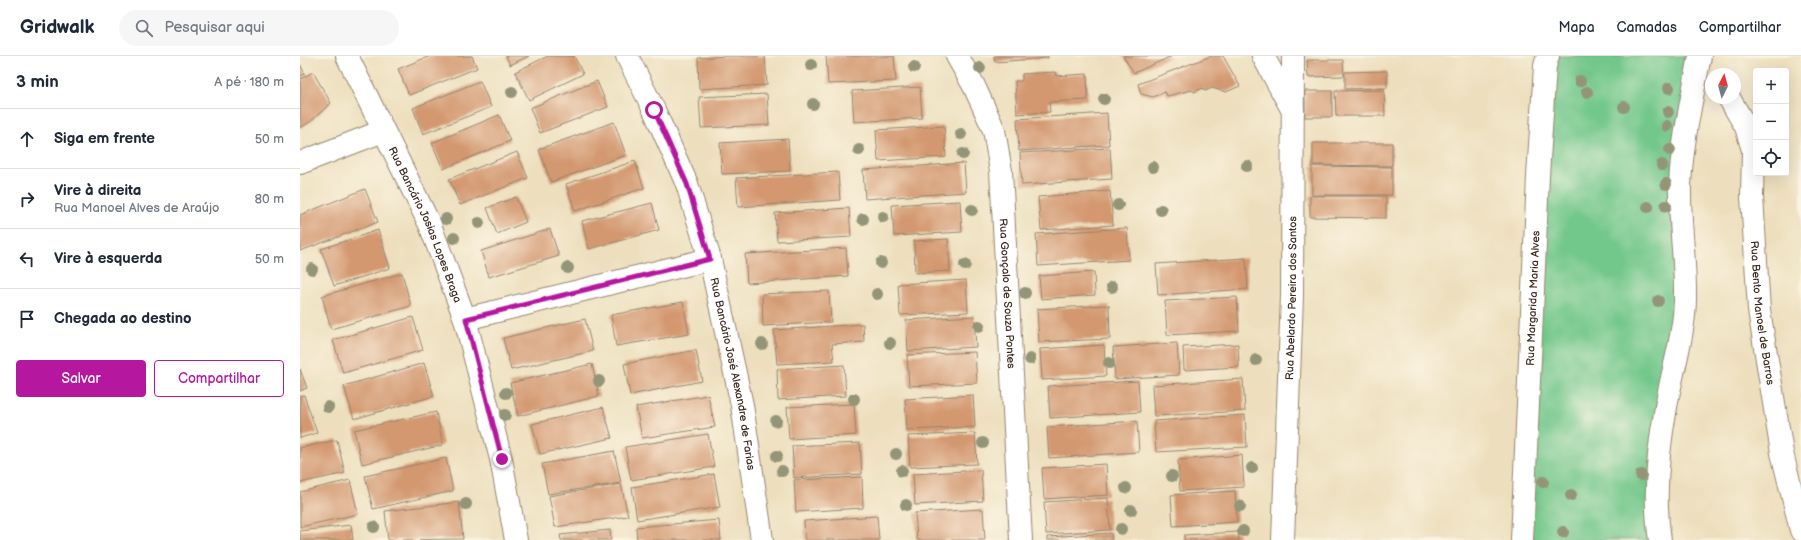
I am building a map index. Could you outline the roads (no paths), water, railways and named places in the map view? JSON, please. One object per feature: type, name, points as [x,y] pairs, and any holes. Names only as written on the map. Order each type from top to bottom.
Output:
[{"type":"street","name":"Rua Bancário Josias Lopes Braga","points":[[347,56],[430,224],[466,319],[502,459],[516,540]]},
{"type":"street","name":"Rua Bancário José Alexandre de Farias","points":[[627,56],[654,110],[687,184],[710,259],[742,405],[762,540]]},
{"type":"street","name":"Rua Gonçalo de Souza Pontes","points":[[957,56],[974,86],[994,130],[1001,171],[1021,540]]},
{"type":"street","points":[[1263,56],[1293,111]]},
{"type":"street","name":"Rua Abelardo Pereira dos Santos","points":[[1283,540],[1292,296],[1293,56]]},
{"type":"street","name":"Rua Margarida Maria Alves","points":[[1522,540],[1538,176],[1545,66],[1548,56]]},
{"type":"street","points":[[1700,56],[1709,68]]},
{"type":"street","points":[[1660,540],[1658,527],[1658,476],[1666,408],[1683,325],[1685,300],[1680,184],[1688,117],[1700,56]]},
{"type":"street","name":"Rua Bento Manoel de Barros","points":[[1733,104],[1746,127],[1753,150],[1752,197],[1759,310],[1782,453],[1801,530]]},
{"type":"street","points":[[300,164],[383,131]]},
{"type":"street","points":[[466,319],[710,259]]}]
